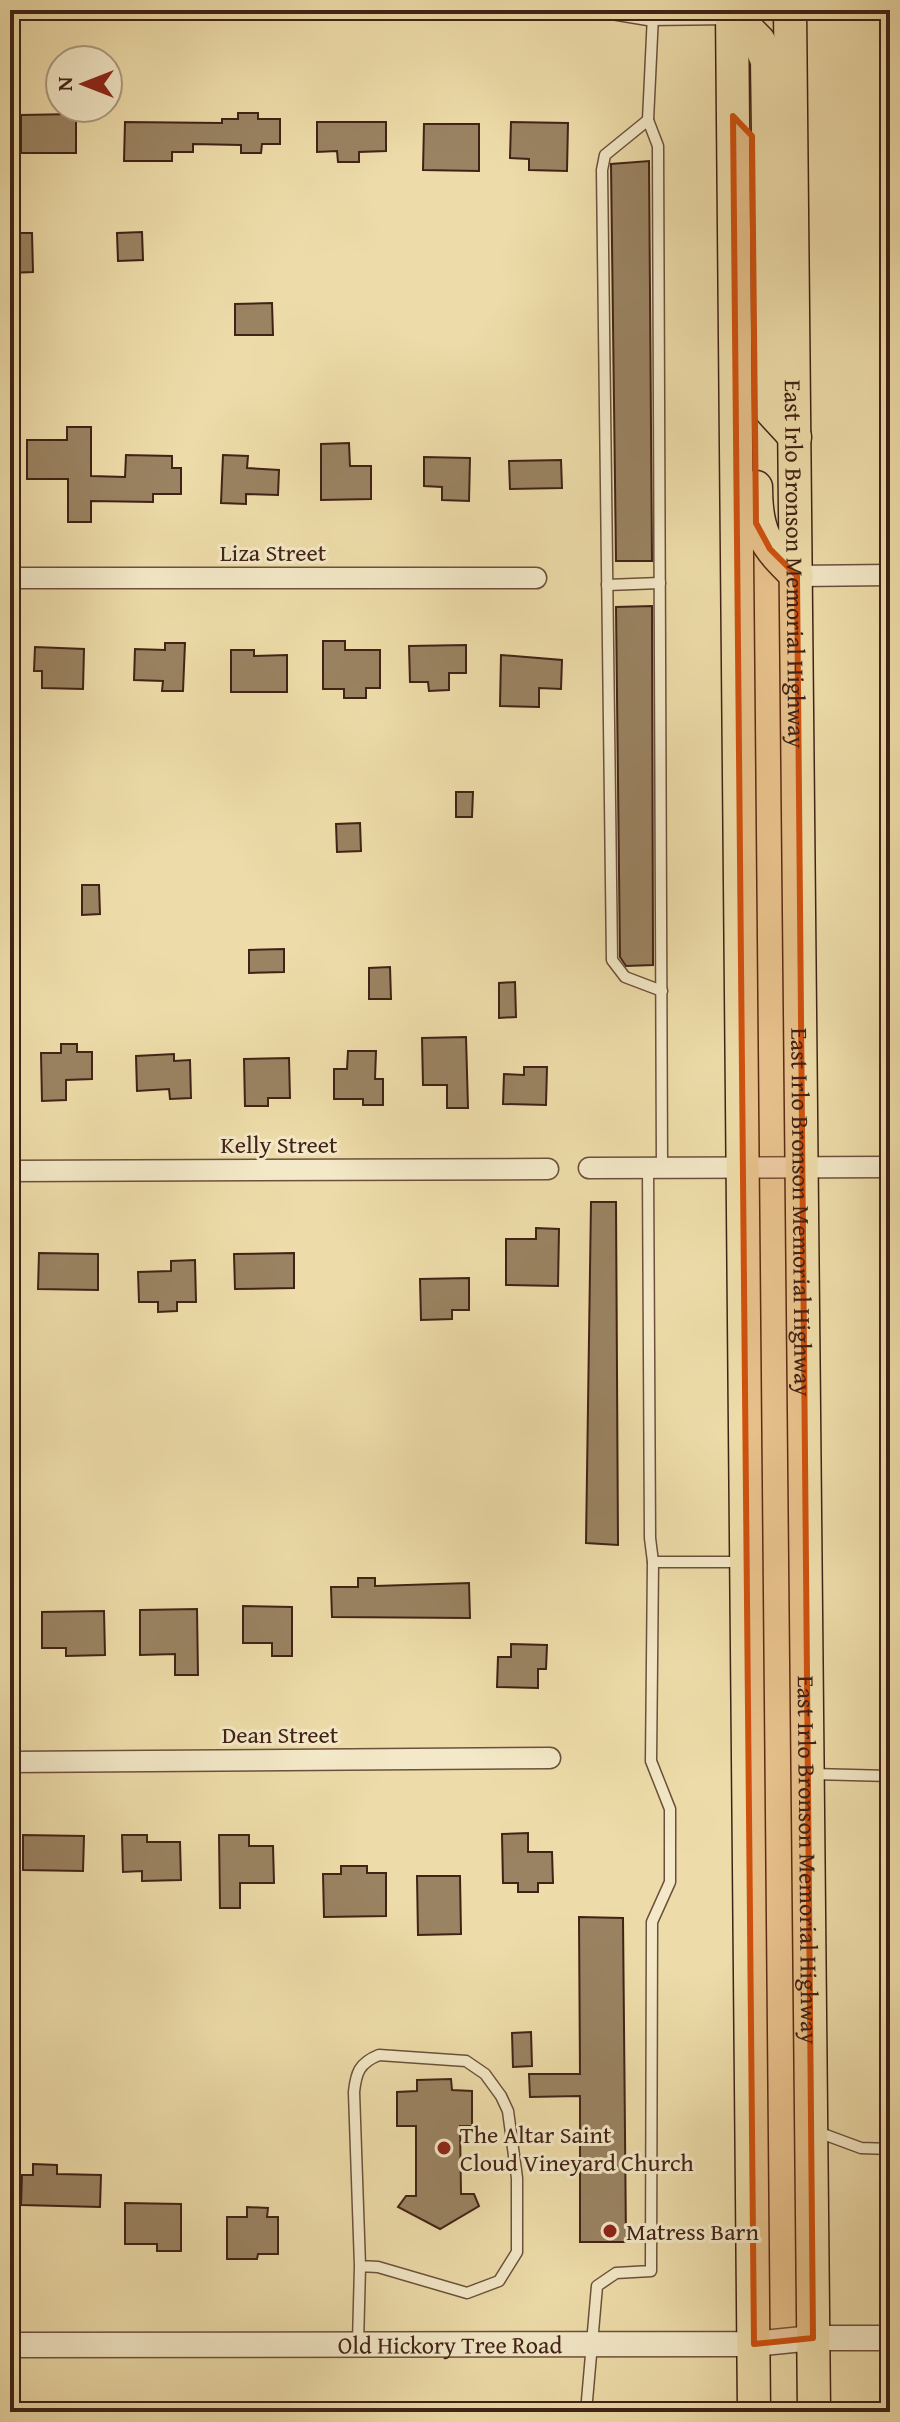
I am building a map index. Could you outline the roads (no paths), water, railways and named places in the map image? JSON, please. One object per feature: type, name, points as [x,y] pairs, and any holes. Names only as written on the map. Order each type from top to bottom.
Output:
[{"type":"highway","name":"East Irlo Bronson Memorial Highway","points":[[790,10],[814,2412]]},
{"type":"highway","points":[[732,12],[759,41],[767,61],[772,412],[795,437]]},
{"type":"highway","points":[[732,12],[754,2412]]},
{"type":"highway","points":[[733,116],[752,136],[756,523],[770,549],[797,576]]},
{"type":"street","points":[[617,10],[653,15],[732,12]]},
{"type":"street","points":[[797,576],[890,575]]},
{"type":"street","name":"Liza Street","points":[[10,578],[536,578]]},
{"type":"street","points":[[589,1168],[890,1167]]},
{"type":"street","name":"Kelly Street","points":[[10,1171],[548,1169]]},
{"type":"street","name":"Dean Street","points":[[10,1762],[550,1758]]},
{"type":"street","name":"Old Hickory Tree Road","points":[[10,2345],[754,2344],[813,2338],[890,2338]]},
{"type":"lane","points":[[586,2412],[597,2286],[616,2273],[651,2271],[652,1922],[670,1882],[670,1809],[651,1761],[653,1562],[650,1538],[655,1168],[662,991],[658,146],[648,120],[653,15]]},
{"type":"lane","points":[[648,120],[605,155],[603,162],[612,960],[625,977],[662,991]]},
{"type":"lane","points":[[607,585],[660,583]]},
{"type":"lane","points":[[653,1562],[746,1562]]},
{"type":"lane","points":[[807,1774],[890,1776]]},
{"type":"lane","points":[[358,2343],[360,2266],[354,2092],[359,2067],[379,2055],[466,2061],[485,2074],[508,2111],[517,2178],[517,2252],[499,2281],[467,2293],[378,2267],[360,2266]]},
{"type":"lane","points":[[810,2130],[861,2148],[890,2149]]},
{"type":"place","name":"The Altar Saint Cloud Vineyard Church","points":[[444,2148]]},
{"type":"place","name":"Matress Barn","points":[[610,2231]]}]
